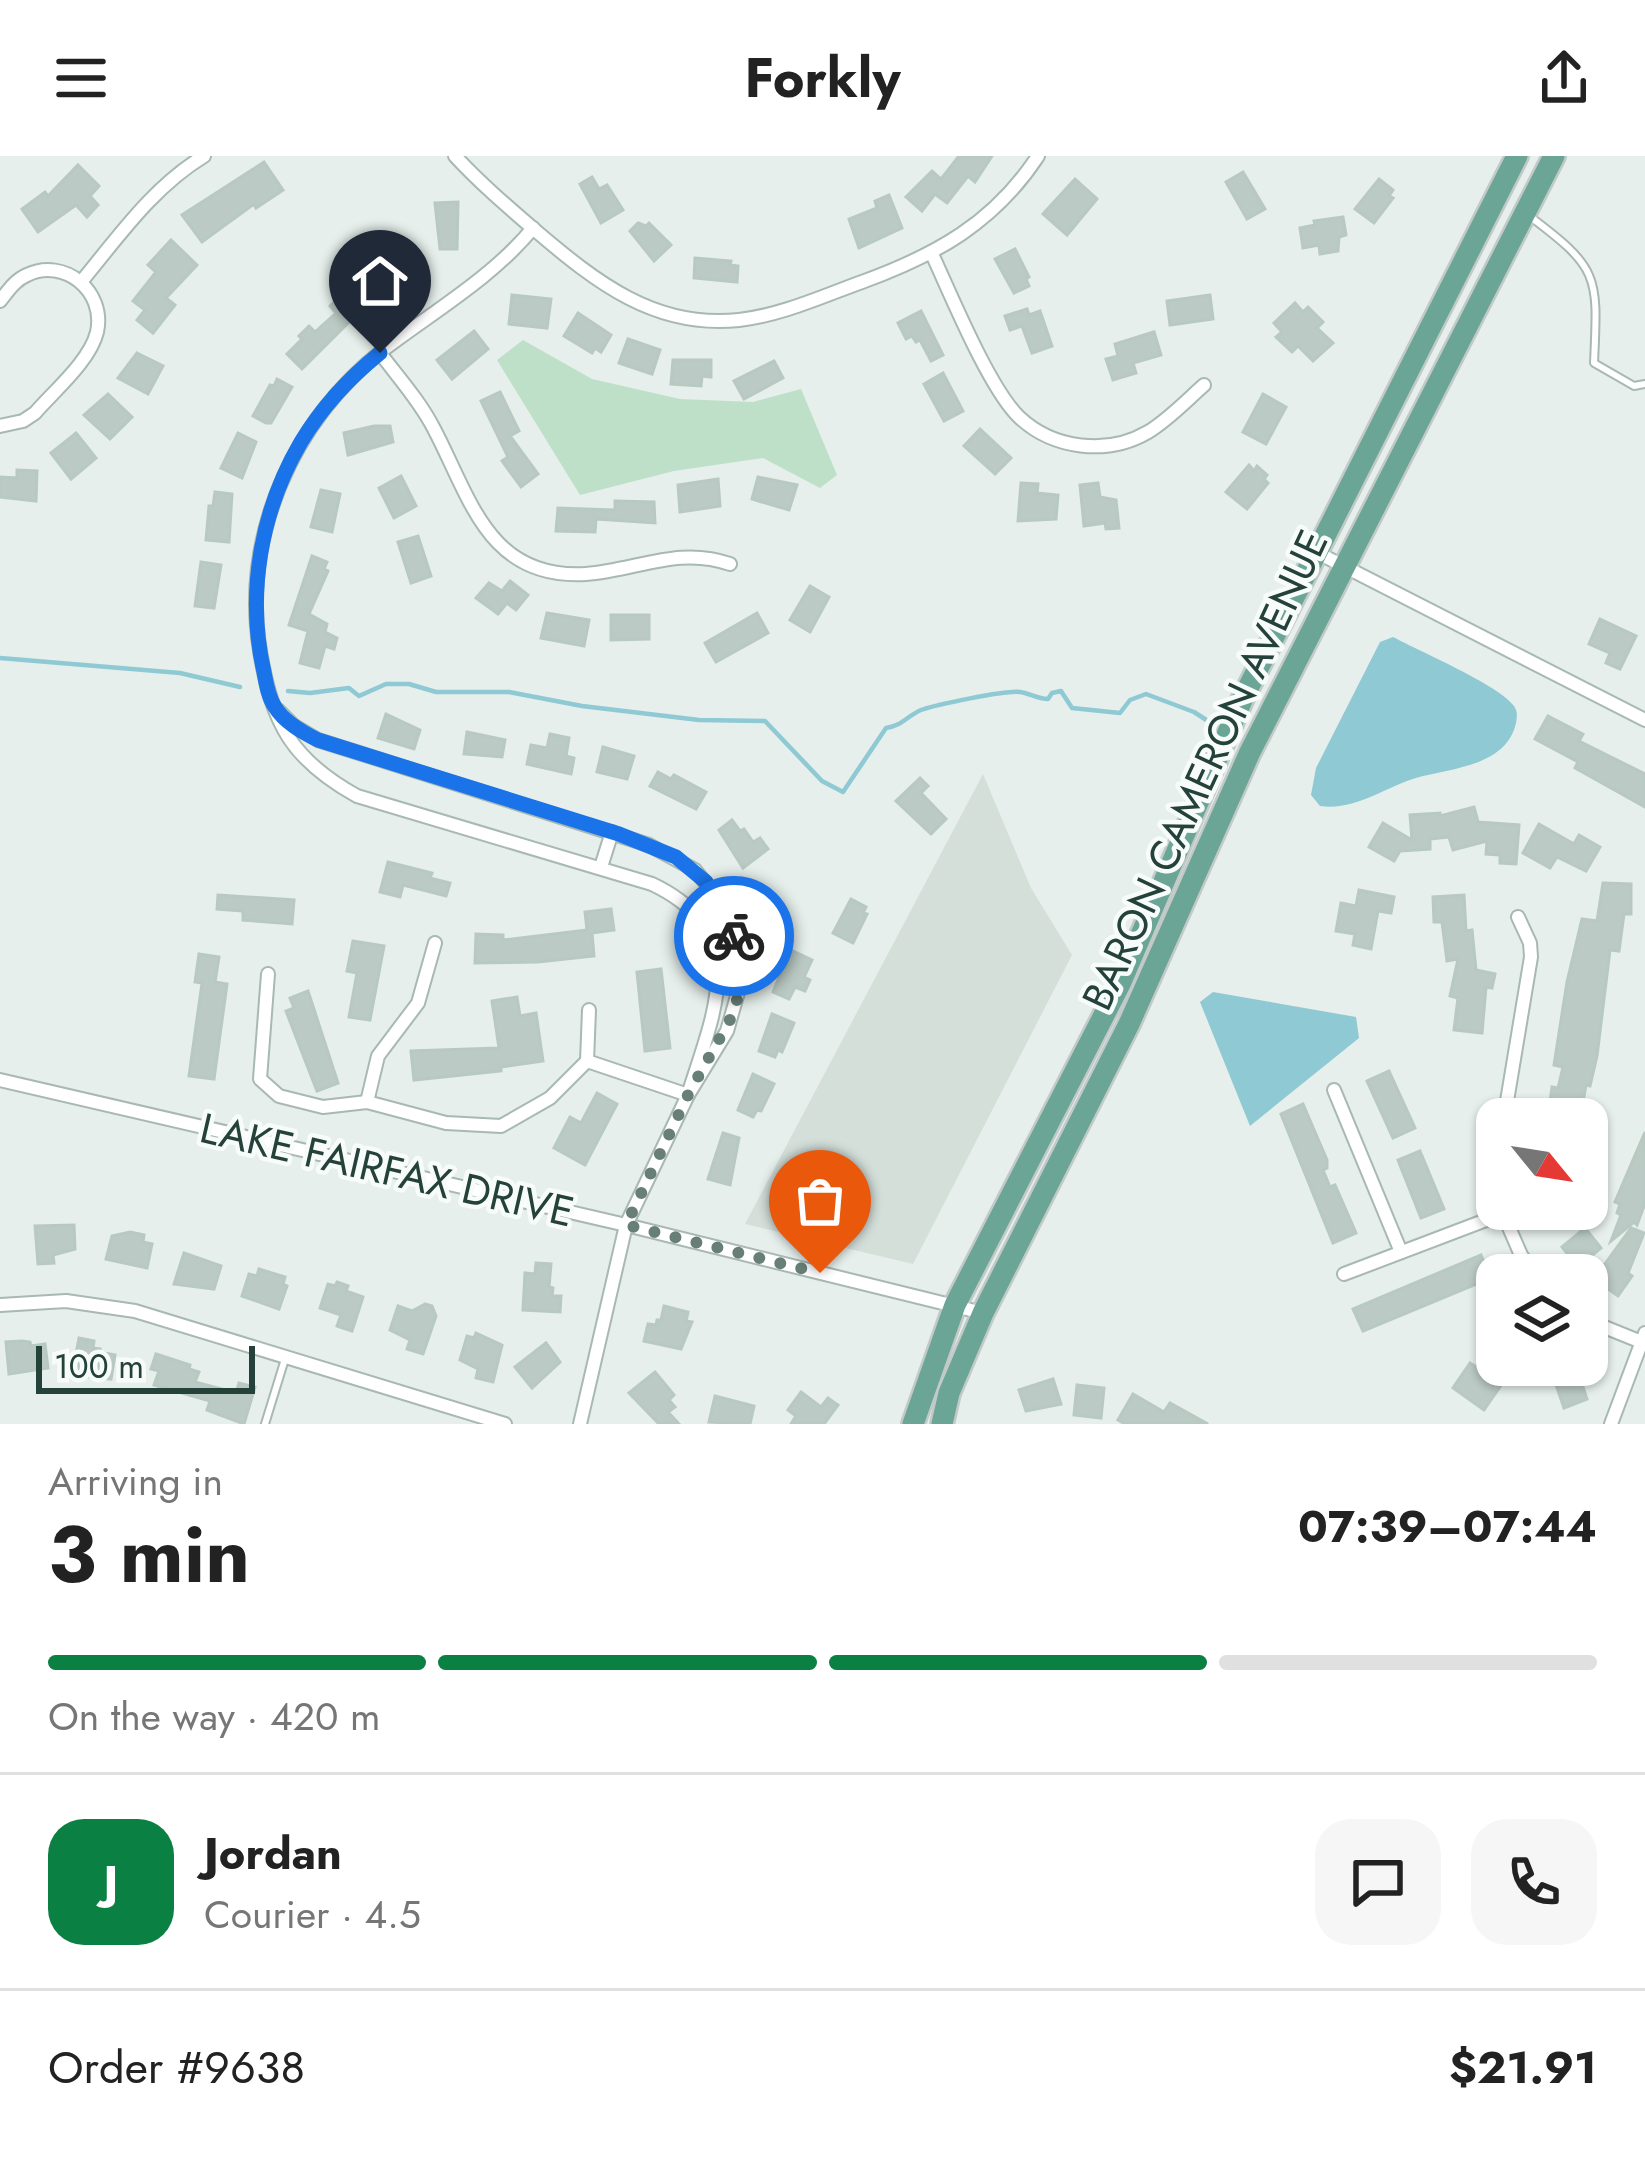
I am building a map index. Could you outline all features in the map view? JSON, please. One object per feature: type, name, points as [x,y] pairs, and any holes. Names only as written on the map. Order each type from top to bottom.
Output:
[{"type":"main road","name":"BARON CAMERON AVENUE","points":[[913,1424],[956,1305],[1120,984],[1242,700],[1517,156]]},
{"type":"main road","name":"BARON CAMERON AVENUE","points":[[941,1424],[983,1313],[1129,1024],[1250,752],[1554,156]]},
{"type":"street","points":[[81,282],[147,202],[204,156]]},
{"type":"street","points":[[455,156],[590,277],[632,303],[672,316],[714,321],[740,320],[792,307],[932,254],[983,220],[1038,156]]},
{"type":"street","points":[[533,228],[511,253],[344,385],[311,427],[286,469],[268,517],[256,604],[262,665],[291,745],[308,765],[357,796],[601,867],[672,893],[695,914],[712,940],[720,988],[688,1095]]},
{"type":"street","points":[[932,254],[1006,401],[1033,428],[1052,438],[1091,447],[1130,440],[1163,421],[1204,385]]},
{"type":"street","points":[[0,301],[17,281],[39,271],[63,272],[90,292],[98,316],[93,342],[35,413],[0,426]]},
{"type":"street","points":[[380,353],[433,426],[479,523],[509,553],[548,571],[569,574],[591,574],[676,556],[730,563]]},
{"type":"street","points":[[1316,552],[1645,720]]},
{"type":"street","points":[[274,706],[292,725],[318,740],[612,832],[676,857],[695,870],[716,896],[735,940],[740,967],[736,1009],[688,1095],[626,1225],[580,1424]]},
{"type":"street","points":[[601,867],[612,832]]},
{"type":"street","points":[[1508,1098],[1531,957],[1518,917]]},
{"type":"street","points":[[367,1102],[378,1055],[418,1003],[435,944]]},
{"type":"street","points":[[268,974],[260,1079],[279,1096],[323,1107],[367,1102],[446,1123],[501,1126],[550,1098],[587,1061],[589,1010]]},
{"type":"street","points":[[587,1061],[688,1095]]},
{"type":"street","name":"LAKE FAIRFAX DRIVE","points":[[0,1080],[983,1313]]},
{"type":"street","points":[[1334,1090],[1401,1252]]},
{"type":"street","points":[[1344,1274],[1476,1222]]},
{"type":"street","points":[[0,1305],[102,1304],[506,1424]]},
{"type":"street","points":[[1608,1326],[1644,1339],[1611,1424]]},
{"type":"lane","points":[[1525,213],[1591,271],[1596,311],[1594,363],[1634,386],[1645,384]]},
{"type":"lane","points":[[265,1424],[285,1358]]},
{"type":"shaded area","points":[[983,774],[1031,888],[1072,955],[913,1264],[745,1224]]},
{"type":"green space","points":[[523,340],[592,379],[680,399],[753,402],[801,389],[837,475],[820,488],[763,458],[674,471],[580,495],[497,360]]},
{"type":"water","points":[[1393,637],[1506,698],[1517,712],[1510,738],[1501,749],[1475,763],[1416,778],[1357,802],[1320,806],[1311,795],[1316,768],[1380,642]]},
{"type":"water","points":[[1213,992],[1356,1017],[1359,1038],[1250,1126],[1200,1002]]},
{"type":"building","points":[[959,156],[992,156],[975,182],[968,176],[947,203],[935,194],[922,211],[906,197],[932,171],[941,179]]},
{"type":"building","points":[[264,162],[283,190],[256,208],[254,204],[202,242],[182,215]]},
{"type":"building","points":[[78,165],[99,186],[90,196],[98,205],[87,217],[76,205],[38,232],[22,209],[45,192],[48,196]]},
{"type":"building","points":[[1243,172],[1265,209],[1247,219],[1226,182]]},
{"type":"building","points":[[592,177],[599,189],[607,185],[623,210],[601,223],[580,184]]},
{"type":"building","points":[[1075,179],[1097,199],[1067,235],[1043,214]]},
{"type":"building","points":[[1379,179],[1393,190],[1389,196],[1393,198],[1374,223],[1355,209]]},
{"type":"building","points":[[889,195],[902,228],[859,248],[849,219],[877,208],[875,201]]},
{"type":"building","points":[[458,202],[457,249],[440,249],[435,203]]},
{"type":"building","points":[[1343,217],[1346,235],[1339,237],[1338,251],[1320,254],[1319,245],[1303,248],[1300,228]]},
{"type":"building","points":[[638,223],[649,223],[671,245],[654,261],[630,231]]},
{"type":"building","points":[[171,240],[197,265],[166,298],[175,305],[153,333],[137,320],[145,310],[133,301],[156,272],[148,265]]},
{"type":"building","points":[[412,247],[422,259],[394,285],[379,267],[403,248],[407,252]]},
{"type":"building","points":[[1015,249],[1029,286],[1014,293],[995,259]]},
{"type":"building","points":[[695,258],[731,261],[730,265],[738,266],[737,282],[694,278]]},
{"type":"building","points":[[362,282],[373,295],[369,302],[302,369],[287,354],[302,339],[299,336],[309,326],[315,332],[336,313],[330,306],[352,284],[356,288]]},
{"type":"building","points":[[512,295],[551,299],[547,328],[509,324]]},
{"type":"building","points":[[1210,295],[1213,319],[1170,325],[1167,301]]},
{"type":"building","points":[[1295,303],[1303,312],[1308,307],[1323,322],[1317,328],[1333,343],[1313,361],[1298,346],[1292,352],[1276,337],[1282,332],[1274,323]]},
{"type":"building","points":[[1027,309],[1029,315],[1040,311],[1052,346],[1032,353],[1022,326],[1010,330],[1005,316]]},
{"type":"building","points":[[921,311],[943,355],[931,361],[920,340],[906,339],[898,323]]},
{"type":"building","points":[[578,313],[611,335],[601,352],[595,348],[592,353],[564,336]]},
{"type":"building","points":[[474,331],[488,349],[452,379],[437,360]]},
{"type":"building","points":[[1154,332],[1161,355],[1133,363],[1136,373],[1113,380],[1106,359],[1118,356],[1115,344]]},
{"type":"building","points":[[628,339],[660,350],[652,374],[619,363]]},
{"type":"building","points":[[137,353],[163,366],[148,394],[118,378]]},
{"type":"building","points":[[673,360],[711,360],[711,377],[702,376],[701,386],[671,384]]},
{"type":"building","points":[[774,361],[783,378],[744,399],[734,381]]},
{"type":"building","points":[[943,373],[963,411],[944,421],[924,384]]},
{"type":"building","points":[[277,379],[292,387],[271,423],[266,423],[253,416]]},
{"type":"building","points":[[500,392],[519,431],[510,436],[538,474],[521,487],[502,461],[508,457],[481,401]]},
{"type":"building","points":[[108,394],[132,417],[110,439],[84,415]]},
{"type":"building","points":[[1263,394],[1286,407],[1266,444],[1243,432]]},
{"type":"building","points":[[390,426],[393,442],[348,455],[344,433]]},
{"type":"building","points":[[980,429],[1011,458],[995,474],[964,446]]},
{"type":"building","points":[[76,433],[96,458],[71,479],[51,453]]},
{"type":"building","points":[[238,433],[256,442],[242,478],[221,468]]},
{"type":"building","points":[[1249,465],[1267,475],[1268,483],[1247,509],[1226,492]]},
{"type":"building","points":[[17,470],[37,471],[36,501],[0,497],[0,477],[17,478]]},
{"type":"building","points":[[401,476],[416,506],[394,518],[379,488]]},
{"type":"building","points":[[758,477],[797,485],[789,510],[752,499]]},
{"type":"building","points":[[718,479],[720,506],[680,512],[678,485]]},
{"type":"building","points":[[1021,483],[1038,484],[1037,493],[1058,495],[1056,519],[1018,521]]},
{"type":"building","points":[[1098,483],[1100,497],[1116,500],[1119,528],[1106,529],[1105,523],[1084,526],[1080,485]]},
{"type":"building","points":[[321,490],[340,494],[332,532],[311,527]]},
{"type":"building","points":[[215,492],[232,494],[229,542],[206,540]]},
{"type":"building","points":[[615,501],[654,502],[655,523],[596,519],[595,532],[556,531],[558,508],[615,510]]},
{"type":"building","points":[[418,536],[431,576],[411,583],[398,542]]},
{"type":"building","points":[[312,556],[327,562],[324,569],[328,571],[309,614],[327,624],[325,632],[337,638],[334,649],[325,646],[319,668],[300,663],[308,631],[289,625]]},
{"type":"building","points":[[201,562],[221,565],[214,608],[195,606]]},
{"type":"building","points":[[510,581],[528,595],[516,610],[507,603],[498,614],[476,598],[489,583],[502,591]]},
{"type":"building","points":[[810,586],[829,597],[810,632],[790,620]]},
{"type":"building","points":[[547,613],[589,620],[584,646],[541,638]]},
{"type":"building","points":[[757,613],[768,633],[716,662],[705,643]]},
{"type":"building","points":[[611,615],[649,615],[649,639],[611,640]]},
{"type":"building","points":[[1600,619],[1636,636],[1620,669],[1606,663],[1610,653],[1589,644]]},
{"type":"building","points":[[386,714],[420,730],[414,749],[378,738]]},
{"type":"building","points":[[1548,716],[1583,734],[1579,741],[1645,774],[1645,807],[1575,768],[1578,762],[1535,739]]},
{"type":"building","points":[[467,732],[505,740],[502,757],[464,754]]},
{"type":"building","points":[[550,734],[569,738],[566,756],[574,758],[571,774],[527,764],[531,745],[547,748]]},
{"type":"building","points":[[603,747],[634,756],[627,779],[597,772]]},
{"type":"building","points":[[658,772],[706,792],[696,809],[650,786]]},
{"type":"building","points":[[920,778],[928,786],[921,793],[946,819],[931,834],[896,801]]},
{"type":"building","points":[[1474,807],[1478,822],[1519,825],[1516,864],[1500,863],[1500,855],[1486,854],[1487,841],[1453,850],[1449,837],[1430,839],[1430,849],[1400,851],[1394,861],[1369,847],[1383,823],[1412,840],[1410,815],[1440,816]]},
{"type":"building","points":[[732,820],[753,842],[760,838],[768,849],[743,868],[719,830]]},
{"type":"building","points":[[1539,824],[1574,844],[1579,835],[1600,847],[1586,871],[1557,857],[1550,868],[1523,853]]},
{"type":"building","points":[[388,862],[432,873],[430,878],[450,883],[446,896],[403,885],[400,897],[380,892]]},
{"type":"building","points":[[1603,883],[1631,884],[1631,914],[1624,914],[1619,951],[1610,950],[1590,1086],[1586,1085],[1584,1098],[1551,1098],[1563,1067],[1554,1065],[1582,919],[1597,921]]},
{"type":"building","points":[[1359,890],[1394,897],[1391,913],[1378,911],[1371,949],[1353,945],[1355,934],[1336,931],[1341,903],[1356,906]]},
{"type":"building","points":[[218,895],[294,900],[292,924],[243,920],[243,911],[217,909]]},
{"type":"building","points":[[1464,895],[1466,931],[1472,930],[1476,970],[1495,974],[1492,988],[1486,987],[1482,1033],[1454,1030],[1458,998],[1450,996],[1458,959],[1447,961],[1442,922],[1434,922],[1433,897]]},
{"type":"building","points":[[851,899],[866,907],[863,913],[867,914],[853,943],[833,933]]},
{"type":"building","points":[[611,909],[614,930],[592,933],[594,956],[475,963],[476,934],[503,935],[503,940],[587,930],[585,912]]},
{"type":"building","points":[[353,941],[384,946],[370,1020],[349,1017],[357,973],[347,971]]},
{"type":"building","points":[[791,950],[812,960],[804,977],[810,980],[805,991],[795,987],[789,999],[773,992]]},
{"type":"building","points":[[199,954],[219,957],[215,982],[227,984],[214,1079],[189,1076],[202,983],[195,982]]},
{"type":"building","points":[[661,969],[670,1048],[645,1051],[637,972]]},
{"type":"building","points":[[308,991],[338,1083],[317,1091],[286,1011],[294,1008],[290,998]]},
{"type":"building","points":[[517,997],[520,1016],[536,1013],[543,1061],[501,1067],[501,1071],[414,1080],[411,1051],[499,1048],[492,1001]]},
{"type":"building","points":[[772,1014],[794,1023],[782,1052],[778,1050],[775,1057],[759,1051]]},
{"type":"building","points":[[1389,1071],[1415,1128],[1393,1138],[1367,1081]]},
{"type":"building","points":[[753,1074],[774,1084],[753,1117],[738,1110]]},
{"type":"building","points":[[597,1093],[617,1104],[585,1165],[554,1148],[570,1117],[581,1123]]},
{"type":"building","points":[[1303,1104],[1327,1160],[1323,1170],[1330,1187],[1335,1185],[1356,1233],[1333,1243],[1281,1114]]},
{"type":"building","points":[[1645,1132],[1645,1203],[1637,1225],[1634,1222],[1611,1241],[1621,1215],[1617,1213],[1620,1204],[1615,1202]]},
{"type":"building","points":[[723,1133],[739,1138],[730,1185],[708,1179]]},
{"type":"building","points":[[1420,1151],[1444,1209],[1421,1218],[1398,1160]]},
{"type":"building","points":[[74,1225],[75,1249],[53,1255],[54,1263],[38,1264],[35,1226]]},
{"type":"building","points":[[1631,1228],[1644,1233],[1628,1273],[1632,1276],[1618,1296],[1608,1289],[1608,1260]]},
{"type":"building","points":[[1587,1230],[1601,1248],[1594,1254],[1568,1254],[1562,1247]]},
{"type":"building","points":[[144,1235],[143,1242],[152,1244],[147,1268],[106,1259],[112,1236]]},
{"type":"building","points":[[184,1253],[221,1266],[214,1289],[174,1284]]},
{"type":"building","points":[[1476,1257],[1476,1284],[1363,1331],[1353,1309]]},
{"type":"building","points":[[536,1263],[551,1264],[549,1287],[552,1296],[561,1296],[560,1312],[523,1310],[525,1273],[535,1274]]},
{"type":"building","points":[[259,1269],[285,1277],[287,1286],[279,1309],[242,1296],[249,1274],[257,1276]]},
{"type":"building","points":[[337,1282],[363,1297],[352,1331],[337,1326],[341,1315],[320,1308],[328,1284]]},
{"type":"building","points":[[425,1304],[432,1306],[436,1316],[423,1354],[407,1349],[410,1340],[390,1330],[398,1306],[412,1311]]},
{"type":"building","points":[[664,1306],[688,1312],[686,1321],[692,1322],[681,1349],[644,1341],[648,1324],[661,1320]]},
{"type":"building","points":[[476,1333],[502,1345],[493,1382],[476,1378],[478,1369],[460,1360],[467,1336],[474,1338]]},
{"type":"building","points":[[79,1338],[94,1341],[93,1348],[99,1352],[115,1355],[111,1379],[72,1375]]},
{"type":"building","points":[[6,1342],[31,1346],[45,1344],[48,1368],[9,1374]]},
{"type":"building","points":[[546,1343],[560,1362],[532,1388],[515,1367]]},
{"type":"building","points":[[156,1354],[190,1365],[189,1369],[199,1372],[195,1382],[229,1391],[237,1390],[239,1383],[255,1387],[244,1424],[207,1410],[210,1401],[154,1385],[159,1371],[151,1369]]},
{"type":"building","points":[[1470,1363],[1476,1367],[1476,1386],[1501,1386],[1484,1410],[1453,1388]]},
{"type":"building","points":[[655,1372],[674,1395],[669,1400],[675,1407],[668,1412],[679,1424],[659,1424],[629,1393]]},
{"type":"building","points":[[1053,1379],[1061,1404],[1026,1411],[1019,1390]]},
{"type":"building","points":[[1077,1385],[1104,1388],[1101,1418],[1074,1415]]},
{"type":"building","points":[[1556,1386],[1583,1386],[1587,1399],[1564,1408]]},
{"type":"building","points":[[801,1392],[821,1407],[828,1398],[838,1405],[824,1424],[791,1424],[796,1416],[788,1410]]},
{"type":"building","points":[[1133,1394],[1164,1412],[1170,1403],[1208,1424],[1125,1424],[1118,1420]]},
{"type":"building","points":[[715,1396],[754,1406],[750,1424],[709,1422]]},
{"type":"waterway","points":[[0,658],[180,673],[240,687]]},
{"type":"waterway","points":[[288,691],[349,688],[359,696],[386,684],[409,684],[436,692],[509,692],[699,720],[765,721],[822,781],[843,792],[886,728],[921,710],[970,698],[1020,692],[1048,699],[1061,691],[1072,708],[1120,713],[1130,700],[1146,694],[1211,723]]},
{"type":"way so far","points":[[734,936],[740,967],[736,1009],[688,1095],[626,1225],[820,1273]]},
{"type":"route","points":[[380,353],[320,413],[286,469],[273,501],[264,533],[256,604],[262,665],[274,706],[292,725],[318,740],[619,834],[676,857],[706,882],[734,936]]}]
